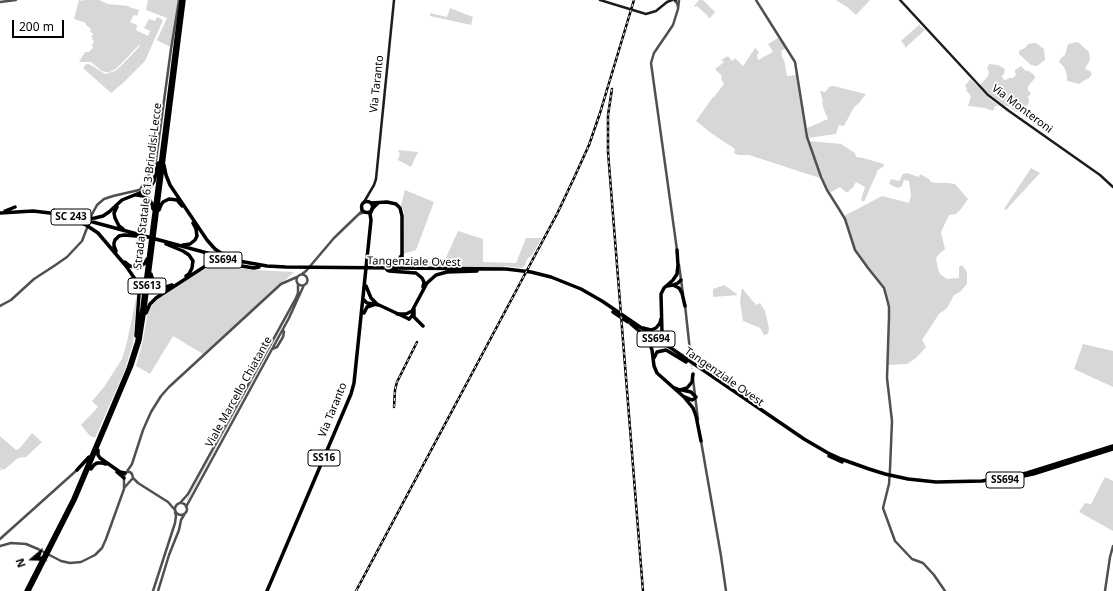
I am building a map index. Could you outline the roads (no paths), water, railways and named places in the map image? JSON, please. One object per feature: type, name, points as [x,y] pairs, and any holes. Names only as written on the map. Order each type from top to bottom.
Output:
[{"type":"main road","name":"Strada Statale 613 Brindisi-Lecce","points":[[165,137],[182,0]]},
{"type":"main road","name":"Strada Statale 613 Brindisi-Lecce","points":[[27,591],[81,487],[132,365],[140,340],[182,0]]},
{"type":"main road","name":"Via Taranto","points":[[371,225],[370,218],[362,208],[362,205],[375,182],[394,0]]},
{"type":"main road","points":[[600,0],[649,14],[656,11],[667,2],[674,0]]},
{"type":"main road","points":[[662,7],[667,0]]},
{"type":"main road","name":"Via Monteroni","points":[[900,0],[988,94],[1009,111],[1112,185]]},
{"type":"main road","points":[[67,216],[88,219],[102,216],[109,212],[122,200],[144,192],[149,188],[154,181],[165,137]]},
{"type":"main road","points":[[165,137],[164,165],[170,185],[207,240],[222,254],[251,264]]},
{"type":"main road","name":"Via Taranto","points":[[268,591],[351,394],[356,372],[371,225],[370,214],[373,206],[369,198],[369,192]]},
{"type":"main road","points":[[138,236],[118,226],[114,215],[118,205],[137,195],[146,197],[151,201],[153,208],[153,231]]},
{"type":"main road","points":[[153,231],[161,204],[169,199],[179,202],[195,225],[197,236],[193,242],[186,245],[166,243]]},
{"type":"main road","points":[[364,202],[392,203],[398,206],[402,211],[401,253],[399,261],[393,266],[369,268]]},
{"type":"main road","points":[[366,212],[372,210],[379,203]]},
{"type":"main road","points":[[0,213],[15,207]]},
{"type":"main road","name":"SC 243","points":[[0,213],[30,213],[67,216],[160,242]]},
{"type":"main road","points":[[67,216],[86,225],[98,233],[126,266],[137,283],[139,294],[136,338],[128,369]]},
{"type":"main road","name":"Strada Statale 613 Brindisi-Lecce","points":[[27,591],[73,499],[128,369],[139,328],[153,231]]},
{"type":"main road","points":[[138,236],[122,235],[116,238],[114,243],[116,251],[130,266],[138,268],[145,263],[150,244]]},
{"type":"main road","name":"Tangenziale Ovest","points":[[160,242],[251,264],[286,268],[369,268],[401,270],[433,268],[519,271],[564,282],[581,289],[602,302],[686,361],[804,440],[855,465],[893,477],[934,484],[990,483],[1033,474],[1113,449]]},
{"type":"main road","points":[[152,250],[150,273],[151,279],[160,287],[169,286],[189,274],[193,265],[191,258],[187,253],[166,243]]},
{"type":"main road","name":"Tangenziale Ovest","points":[[166,243],[238,264],[259,267],[386,270],[497,270]]},
{"type":"main road","points":[[677,250],[677,271],[675,277],[671,283],[662,290],[661,294],[662,333],[665,341],[682,356]]},
{"type":"main road","points":[[401,253],[403,261],[408,266],[433,268]]},
{"type":"main road","points":[[140,340],[146,314],[153,301],[204,267],[211,264],[223,263],[254,268],[259,267]]},
{"type":"main road","points":[[364,299],[367,303],[379,305],[409,319],[412,316],[424,282],[421,276],[416,273],[401,270]]},
{"type":"main road","points":[[422,291],[430,280],[440,274],[477,271]]},
{"type":"main road","points":[[671,283],[678,283],[681,280]]},
{"type":"main road","points":[[365,282],[371,298],[379,305]]},
{"type":"main road","points":[[671,283],[681,290],[685,306]]},
{"type":"main road","points":[[364,299],[371,298]]},
{"type":"main road","points":[[361,320],[365,309],[375,304]]},
{"type":"main road","points":[[397,314],[406,314],[413,311]]},
{"type":"main road","points":[[413,311],[417,320],[423,326]]},
{"type":"main road","points":[[628,321],[650,330],[658,326],[662,316]]},
{"type":"main road","points":[[628,321],[649,341],[652,350],[653,363],[657,373],[684,397],[695,412],[701,441]]},
{"type":"main road","name":"Tangenziale Ovest","points":[[628,321],[682,356],[686,361]]},
{"type":"main road","points":[[653,363],[656,354],[663,350],[669,351],[683,361],[686,361]]},
{"type":"main road","points":[[680,390],[689,386],[692,382],[693,373]]},
{"type":"main road","points":[[671,386],[680,390],[691,392],[696,397],[692,400],[684,397]]},
{"type":"main road","points":[[107,425],[98,455],[125,476]]},
{"type":"main road","points":[[77,470],[88,459],[100,435]]},
{"type":"main road","name":"Tangenziale Ovest","points":[[893,477],[943,482],[965,482],[997,479],[1026,473],[1113,446]]},
{"type":"main road","points":[[81,487],[85,482],[91,468],[98,463],[107,465],[125,476]]},
{"type":"street","points":[[0,2],[16,0]]},
{"type":"street","points":[[141,188],[156,162],[171,49],[182,0]]},
{"type":"street","points":[[674,0],[678,5],[677,11]]},
{"type":"street","points":[[679,0],[672,27],[654,53],[651,63],[685,306],[691,360]]},
{"type":"street","points":[[756,0],[795,62],[807,137],[821,178],[845,219],[855,250],[884,288],[889,307],[887,378],[892,432],[890,477],[883,508],[895,541],[912,559],[923,563],[945,591]]},
{"type":"street","points":[[90,218],[97,205],[104,199],[136,191],[148,185],[154,180],[156,172]]},
{"type":"street","points":[[146,180],[146,185],[148,185]]},
{"type":"street","points":[[0,546],[16,543],[26,544],[56,559],[66,562],[81,562],[91,558],[99,552],[106,539],[124,489],[125,476],[132,464],[143,430],[151,412],[161,396],[276,289],[285,282],[297,277],[299,274],[302,274],[334,238],[357,216],[362,208]]},
{"type":"street","points":[[357,216],[366,212]]},
{"type":"street","points":[[0,306],[11,300],[34,279],[67,257],[82,240],[88,228]]},
{"type":"street","name":"Viale Marcello Chiatante","points":[[158,591],[169,555],[179,530],[180,520],[186,512],[186,507],[283,329],[307,280],[306,276],[310,265]]},
{"type":"street","points":[[302,274],[306,276]]},
{"type":"street","name":"Viale Marcello Chiatante","points":[[153,591],[175,523],[176,506],[183,502],[188,494],[296,298],[298,293],[297,277]]},
{"type":"street","points":[[285,282],[297,283],[301,285],[304,284]]},
{"type":"street","points":[[693,373],[701,441],[719,541],[726,591]]},
{"type":"street","points":[[124,489],[132,480],[132,464]]},
{"type":"street","points":[[0,539],[77,470]]},
{"type":"street","points":[[125,476],[130,472],[132,474]]},
{"type":"street","points":[[125,476],[127,482],[132,480],[168,502],[184,504],[186,507]]},
{"type":"street","points":[[168,502],[175,511],[180,515],[184,515]]},
{"type":"street","points":[[1105,590],[1113,546]]},
{"type":"tunnel","points":[[691,361],[692,369]]},
{"type":"railway","points":[[356,591],[557,214],[574,178],[589,145],[600,113],[634,0]]},
{"type":"railway","points":[[612,89],[608,115],[608,152],[643,591]]},
{"type":"railway","points":[[394,407],[397,382],[417,342]]}]
